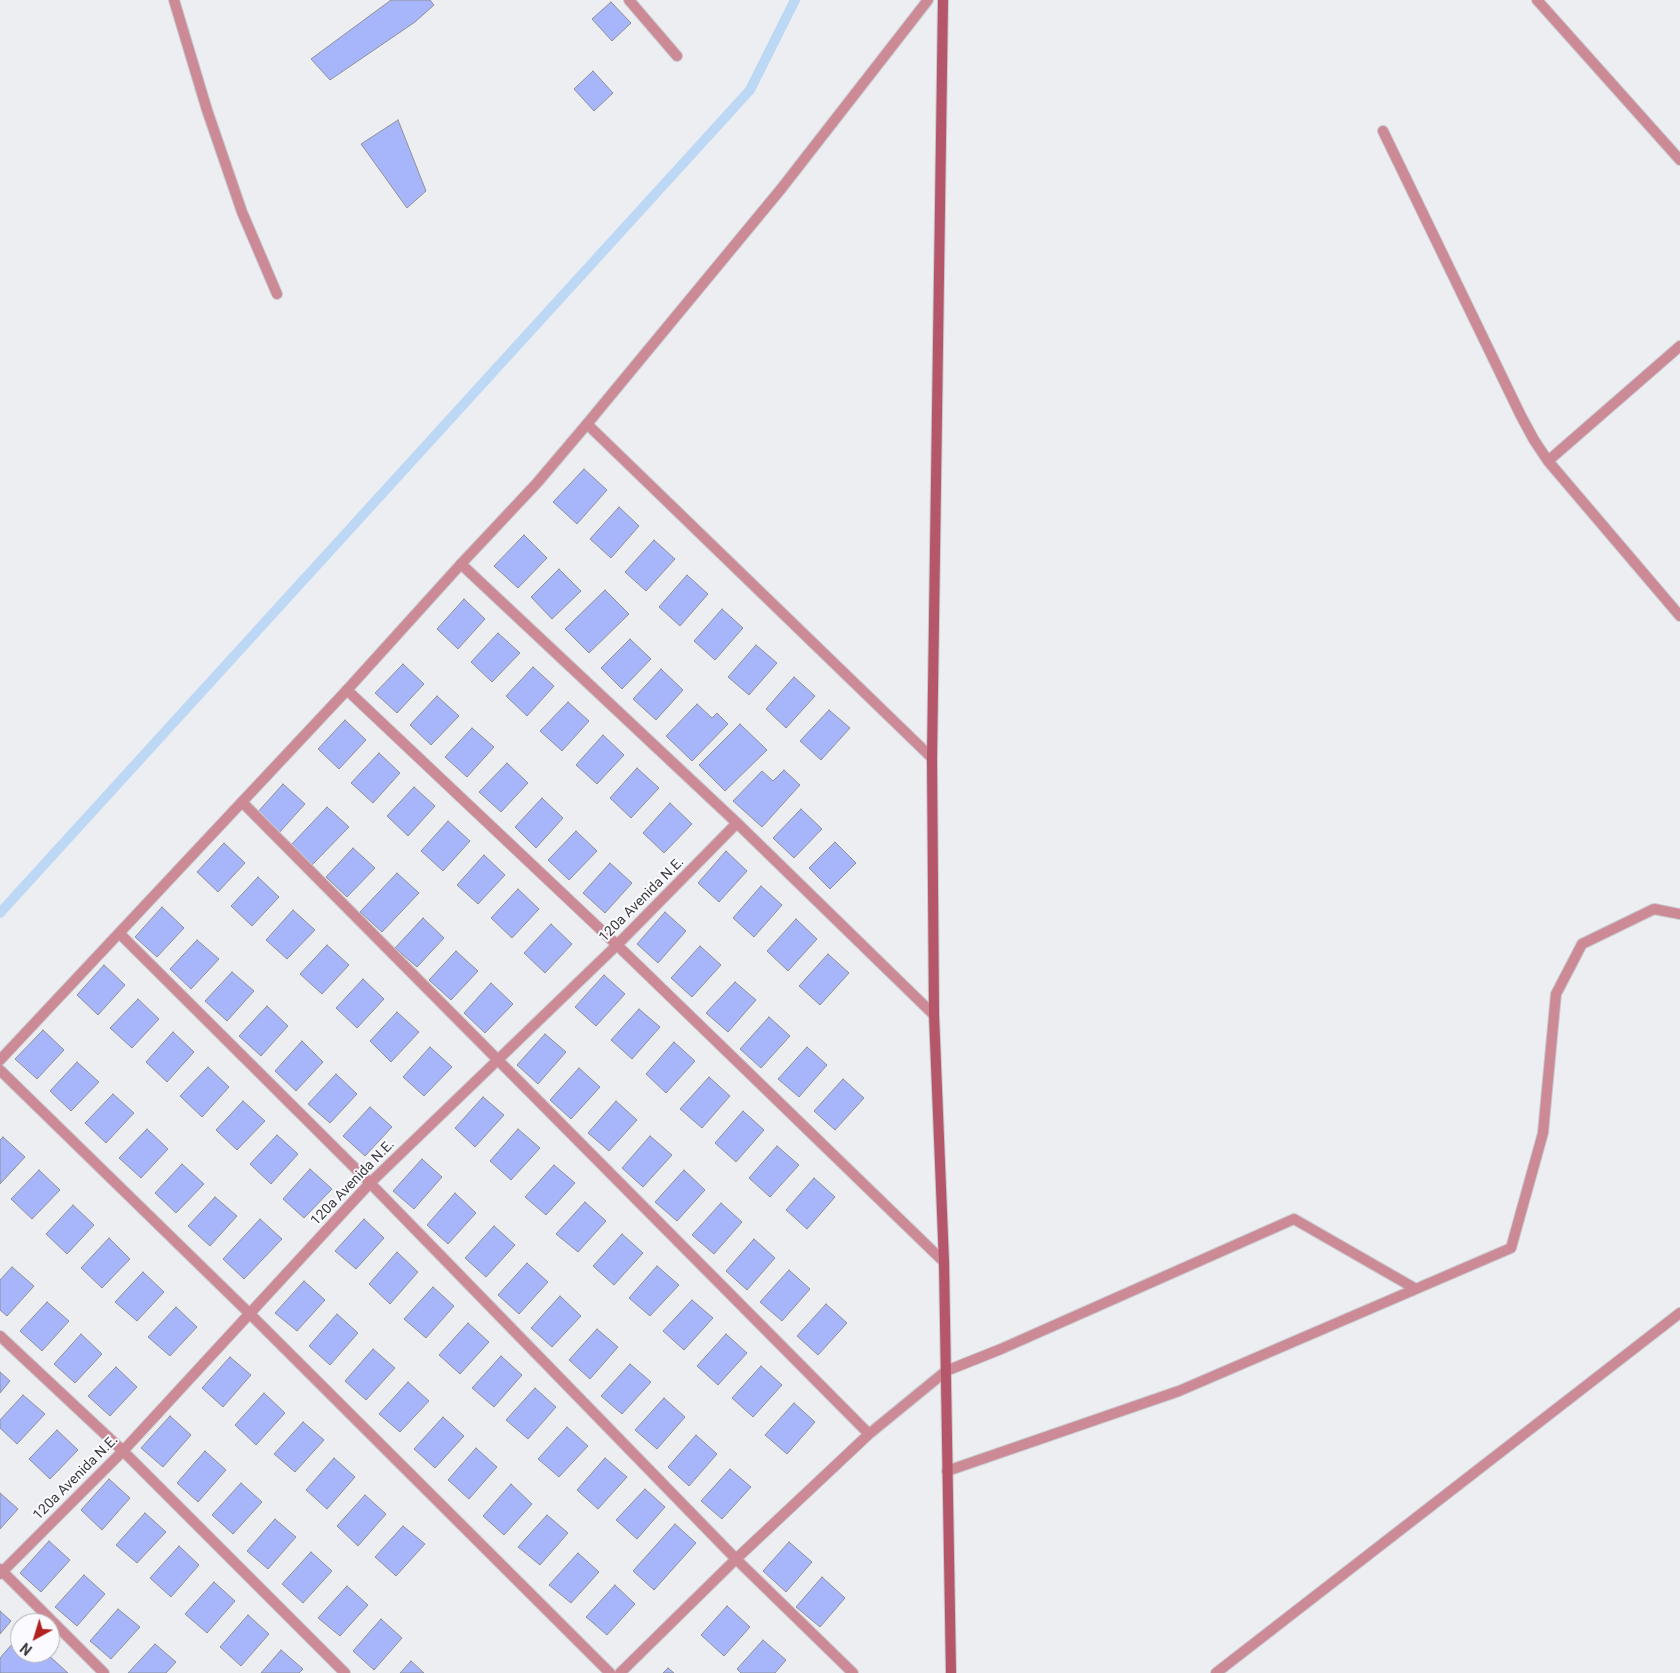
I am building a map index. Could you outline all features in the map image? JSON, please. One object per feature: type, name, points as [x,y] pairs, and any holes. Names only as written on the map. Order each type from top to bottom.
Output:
[{"type":"main road","points":[[943,0],[932,758],[934,1014],[944,1262],[951,1673]]},
{"type":"street","points":[[174,0],[207,110],[242,212],[276,294]]},
{"type":"street","points":[[629,0],[677,56]]},
{"type":"street","points":[[0,1060],[120,934],[537,483],[588,424],[781,189],[928,0]]},
{"type":"street","points":[[1536,0],[1680,160]]},
{"type":"street","points":[[1383,131],[1521,416],[1548,461],[1680,616]]},
{"type":"street","points":[[1548,461],[1680,346]]},
{"type":"street","points":[[588,424],[932,758]]},
{"type":"street","points":[[461,564],[737,823],[934,1014]]},
{"type":"street","points":[[347,690],[617,945],[944,1262]]},
{"type":"street","points":[[242,802],[869,1434]]},
{"type":"street","name":"120a Avenida N.E.","points":[[1,1572],[123,1451],[370,1183],[617,945],[737,823]]},
{"type":"street","points":[[947,1471],[1179,1391],[1511,1248],[1543,1133],[1556,994],[1582,944],[1654,909],[1680,914]]},
{"type":"street","points":[[120,934],[370,1183],[736,1559],[852,1673]]},
{"type":"street","points":[[0,1070],[250,1314],[610,1673]]},
{"type":"street","points":[[620,1673],[736,1559],[869,1434],[946,1371],[1001,1349],[1294,1218],[1416,1289]]},
{"type":"street","points":[[1216,1673],[1680,1314]]},
{"type":"street","points":[[0,1336],[123,1451],[345,1673]]},
{"type":"street","points":[[1,1572],[104,1673]]},
{"type":"building","points":[[391,0],[430,0],[434,5],[415,22],[330,80],[311,59]]},
{"type":"building","points":[[611,2],[631,23],[612,41],[592,19]]},
{"type":"building","points":[[593,71],[613,93],[594,111],[574,89]]},
{"type":"building","points":[[398,120],[426,191],[407,208],[361,144]]},
{"type":"building","points":[[584,469],[607,490],[577,524],[553,502]]},
{"type":"building","points":[[619,507],[639,526],[611,558],[590,539]]},
{"type":"building","points":[[524,535],[547,558],[518,588],[494,566]]},
{"type":"building","points":[[654,540],[675,559],[646,591],[625,572]]},
{"type":"building","points":[[559,569],[581,591],[552,619],[531,597]]},
{"type":"building","points":[[687,575],[708,594],[680,626],[659,607]]},
{"type":"building","points":[[605,590],[629,614],[589,653],[565,629]]},
{"type":"building","points":[[464,599],[485,619],[458,649],[437,629]]},
{"type":"building","points":[[722,609],[743,628],[715,660],[694,641]]},
{"type":"building","points":[[498,633],[520,653],[492,682],[471,662]]},
{"type":"building","points":[[630,639],[651,659],[622,689],[601,668]]},
{"type":"building","points":[[756,645],[777,663],[749,695],[728,677]]},
{"type":"building","points":[[403,664],[424,684],[397,713],[375,693]]},
{"type":"building","points":[[533,667],[554,686],[527,716],[506,696]]},
{"type":"building","points":[[661,669],[683,690],[656,720],[633,699]]},
{"type":"building","points":[[794,677],[815,696],[786,728],[766,709]]},
{"type":"building","points":[[437,696],[459,716],[431,745],[410,725]]},
{"type":"building","points":[[568,702],[589,721],[562,751],[540,731]]},
{"type":"building","points":[[697,704],[712,718],[717,713],[728,724],[692,761],[666,736]]},
{"type":"building","points":[[829,710],[850,728],[821,760],[800,741]]},
{"type":"building","points":[[345,720],[366,740],[339,769],[318,749]]},
{"type":"building","points":[[740,724],[767,750],[725,791],[699,765]]},
{"type":"building","points":[[472,728],[494,747],[467,777],[445,757]]},
{"type":"building","points":[[603,735],[624,755],[597,784],[576,765]]},
{"type":"building","points":[[379,753],[400,773],[373,803],[351,783]]},
{"type":"building","points":[[507,763],[528,783],[501,812],[479,792]]},
{"type":"building","points":[[637,768],[659,788],[631,818],[610,798]]},
{"type":"building","points":[[784,770],[800,785],[762,827],[733,801],[762,771],[773,781]]},
{"type":"building","points":[[283,784],[305,804],[278,834],[256,814]]},
{"type":"building","points":[[414,787],[435,806],[408,836],[387,816]]},
{"type":"building","points":[[542,798],[563,818],[536,848],[515,827]]},
{"type":"building","points":[[670,803],[692,824],[664,853],[643,833]]},
{"type":"building","points":[[327,807],[349,827],[312,865],[291,845]]},
{"type":"building","points":[[801,809],[822,829],[794,858],[773,838]]},
{"type":"building","points":[[448,821],[470,841],[443,871],[421,851]]},
{"type":"building","points":[[576,831],[597,851],[569,880],[548,860]]},
{"type":"building","points":[[835,842],[856,863],[830,889],[809,868]]},
{"type":"building","points":[[224,843],[245,863],[218,892],[197,872]]},
{"type":"building","points":[[353,848],[375,868],[347,897],[326,877]]},
{"type":"building","points":[[726,851],[747,871],[719,902],[698,883]]},
{"type":"building","points":[[484,855],[505,875],[478,904],[457,885]]},
{"type":"building","points":[[610,863],[632,883],[605,913],[583,893]]},
{"type":"building","points":[[397,873],[419,893],[382,932],[360,912]]},
{"type":"building","points":[[258,877],[279,897],[252,926],[231,906]]},
{"type":"building","points":[[761,886],[782,905],[754,937],[733,918]]},
{"type":"building","points":[[518,889],[539,909],[512,938],[491,918]]},
{"type":"building","points":[[162,907],[184,928],[157,957],[135,937]]},
{"type":"building","points":[[293,910],[315,930],[287,959],[266,940]]},
{"type":"building","points":[[665,912],[686,931],[658,963],[637,944]]},
{"type":"building","points":[[423,918],[444,938],[417,967],[395,948]]},
{"type":"building","points":[[796,919],[817,939],[788,971],[767,951]]},
{"type":"building","points":[[551,924],[572,944],[545,973],[524,953]]},
{"type":"building","points":[[197,940],[219,959],[191,989],[170,969]]},
{"type":"building","points":[[327,945],[349,965],[322,994],[300,974]]},
{"type":"building","points":[[700,946],[721,965],[692,997],[671,978]]},
{"type":"building","points":[[456,951],[478,971],[451,1000],[429,980]]},
{"type":"building","points":[[828,954],[849,973],[820,1005],[799,986]]},
{"type":"building","points":[[104,965],[125,985],[98,1015],[77,995]]},
{"type":"building","points":[[232,972],[254,991],[227,1021],[205,1001]]},
{"type":"building","points":[[604,975],[625,994],[596,1026],[575,1007]]},
{"type":"building","points":[[363,979],[384,999],[357,1028],[336,1008]]},
{"type":"building","points":[[735,982],[756,1000],[728,1032],[706,1013]]},
{"type":"building","points":[[491,983],[513,1004],[485,1033],[464,1013]]},
{"type":"building","points":[[138,999],[159,1019],[132,1048],[110,1028]]},
{"type":"building","points":[[267,1006],[288,1026],[261,1056],[239,1036]]},
{"type":"building","points":[[639,1009],[660,1027],[632,1059],[611,1040]]},
{"type":"building","points":[[397,1012],[419,1032],[391,1062],[370,1041]]},
{"type":"building","points":[[769,1017],[790,1036],[761,1068],[740,1049]]},
{"type":"building","points":[[43,1030],[64,1050],[37,1079],[15,1059]]},
{"type":"building","points":[[173,1032],[194,1052],[167,1082],[146,1062]]},
{"type":"building","points":[[545,1034],[566,1052],[538,1084],[517,1065]]},
{"type":"building","points":[[302,1041],[323,1062],[296,1091],[275,1071]]},
{"type":"building","points":[[674,1042],[695,1061],[666,1093],[646,1074]]},
{"type":"building","points":[[430,1047],[452,1067],[424,1096],[403,1077]]},
{"type":"building","points":[[807,1047],[827,1065],[799,1097],[778,1079]]},
{"type":"building","points":[[77,1062],[99,1082],[71,1111],[50,1091]]},
{"type":"building","points":[[208,1067],[229,1087],[202,1117],[180,1096]]},
{"type":"building","points":[[579,1068],[600,1087],[571,1119],[550,1100]]},
{"type":"building","points":[[336,1074],[357,1094],[330,1123],[308,1104]]},
{"type":"building","points":[[709,1077],[730,1096],[702,1128],[680,1109]]},
{"type":"building","points":[[843,1079],[864,1098],[835,1130],[814,1111]]},
{"type":"building","points":[[113,1094],[134,1113],[106,1143],[85,1123]]},
{"type":"building","points":[[483,1097],[504,1115],[475,1147],[455,1128]]},
{"type":"building","points":[[243,1101],[265,1121],[237,1150],[216,1130]]},
{"type":"building","points":[[616,1101],[637,1120],[609,1151],[588,1133]]},
{"type":"building","points":[[370,1107],[392,1127],[365,1156],[343,1136]]},
{"type":"building","points":[[743,1111],[764,1130],[736,1162],[715,1143]]},
{"type":"building","points":[[147,1129],[168,1149],[141,1178],[119,1158]]},
{"type":"building","points":[[518,1129],[540,1148],[511,1180],[490,1161]]},
{"type":"building","points":[[277,1135],[298,1154],[271,1184],[250,1164]]},
{"type":"building","points":[[650,1136],[672,1155],[643,1187],[622,1168]]},
{"type":"building","points":[[3,1137],[25,1157],[0,1184],[0,1140]]},
{"type":"building","points":[[777,1146],[799,1165],[770,1197],[749,1178]]},
{"type":"building","points":[[422,1159],[442,1177],[414,1209],[393,1191]]},
{"type":"building","points":[[182,1164],[204,1184],[176,1213],[155,1193]]},
{"type":"building","points":[[554,1165],[575,1183],[546,1215],[525,1197]]},
{"type":"building","points":[[310,1169],[332,1189],[304,1218],[283,1199]]},
{"type":"building","points":[[39,1170],[60,1190],[32,1219],[11,1199]]},
{"type":"building","points":[[684,1170],[705,1190],[677,1221],[655,1202]]},
{"type":"building","points":[[814,1178],[835,1197],[807,1229],[786,1210]]},
{"type":"building","points":[[455,1193],[476,1213],[448,1244],[427,1225]]},
{"type":"building","points":[[215,1197],[237,1216],[210,1246],[188,1226]]},
{"type":"building","points":[[585,1202],[606,1221],[578,1252],[556,1234]]},
{"type":"building","points":[[721,1203],[742,1222],[714,1254],[692,1235]]},
{"type":"building","points":[[73,1205],[94,1225],[67,1254],[46,1234]]},
{"type":"building","points":[[260,1219],[282,1239],[244,1279],[223,1259]]},
{"type":"building","points":[[364,1219],[384,1238],[356,1269],[335,1251]]},
{"type":"building","points":[[494,1226],[515,1245],[486,1277],[465,1258]]},
{"type":"building","points":[[622,1234],[643,1253],[614,1285],[593,1266]]},
{"type":"building","points":[[109,1238],[130,1259],[102,1288],[81,1268]]},
{"type":"building","points":[[754,1239],[775,1258],[747,1290],[726,1271]]},
{"type":"building","points":[[397,1252],[418,1272],[390,1304],[369,1284]]},
{"type":"building","points":[[527,1263],[548,1282],[519,1314],[498,1295]]},
{"type":"building","points":[[657,1266],[679,1285],[650,1316],[629,1298]]},
{"type":"building","points":[[12,1267],[34,1286],[7,1316],[0,1310],[0,1280]]},
{"type":"building","points":[[789,1270],[810,1289],[782,1321],[760,1302]]},
{"type":"building","points":[[143,1272],[164,1292],[137,1321],[115,1302]]},
{"type":"building","points":[[304,1281],[325,1300],[297,1331],[275,1313]]},
{"type":"building","points":[[433,1287],[454,1306],[426,1338],[404,1319]]},
{"type":"building","points":[[560,1296],[581,1316],[552,1347],[531,1328]]},
{"type":"building","points":[[692,1300],[713,1318],[684,1350],[663,1331]]},
{"type":"building","points":[[47,1302],[69,1321],[42,1351],[20,1331]]},
{"type":"building","points":[[826,1304],[847,1323],[818,1355],[797,1336]]},
{"type":"building","points":[[176,1307],[197,1327],[170,1356],[148,1337]]},
{"type":"building","points":[[337,1314],[358,1333],[330,1365],[309,1346]]},
{"type":"building","points":[[468,1323],[489,1342],[460,1374],[439,1355]]},
{"type":"building","points":[[597,1329],[618,1347],[590,1379],[569,1360]]},
{"type":"building","points":[[81,1334],[102,1354],[75,1383],[54,1364]]},
{"type":"building","points":[[726,1334],[747,1353],[718,1385],[697,1366]]},
{"type":"building","points":[[373,1349],[395,1368],[366,1400],[345,1381]]},
{"type":"building","points":[[501,1356],[522,1375],[494,1407],[472,1388]]},
{"type":"building","points":[[230,1357],[251,1375],[223,1407],[202,1388]]},
{"type":"building","points":[[630,1364],[651,1382],[622,1414],[601,1396]]},
{"type":"building","points":[[761,1366],[782,1385],[753,1417],[732,1398]]},
{"type":"building","points":[[116,1367],[137,1387],[110,1416],[88,1396]]},
{"type":"building","points":[[0,1372],[10,1381],[0,1393]]},
{"type":"building","points":[[408,1382],[429,1401],[400,1432],[379,1414]]},
{"type":"building","points":[[535,1388],[556,1407],[528,1439],[506,1420]]},
{"type":"building","points":[[264,1393],[285,1413],[256,1445],[235,1425]]},
{"type":"building","points":[[23,1395],[45,1414],[17,1444],[0,1428],[0,1420]]},
{"type":"building","points":[[664,1398],[685,1417],[657,1449],[635,1430]]},
{"type":"building","points":[[794,1403],[815,1422],[787,1454],[765,1435]]},
{"type":"building","points":[[170,1416],[191,1435],[163,1467],[141,1448]]},
{"type":"building","points":[[443,1417],[464,1436],[435,1468],[414,1449]]},
{"type":"building","points":[[303,1422],[324,1440],[295,1472],[274,1454]]},
{"type":"building","points":[[567,1427],[588,1446],[559,1477],[538,1459]]},
{"type":"building","points":[[57,1430],[78,1450],[50,1479],[29,1459]]},
{"type":"building","points":[[696,1435],[717,1454],[689,1486],[668,1467]]},
{"type":"building","points":[[476,1448],[497,1467],[469,1499],[448,1480]]},
{"type":"building","points":[[205,1451],[226,1470],[198,1502],[177,1483]]},
{"type":"building","points":[[334,1458],[355,1477],[327,1509],[306,1490]]},
{"type":"building","points":[[605,1458],[627,1477],[598,1509],[577,1490]]},
{"type":"building","points":[[730,1469],[751,1487],[722,1519],[701,1501]]},
{"type":"building","points":[[109,1479],[130,1498],[102,1530],[81,1510]]},
{"type":"building","points":[[241,1483],[262,1502],[233,1534],[212,1515]]},
{"type":"building","points":[[511,1484],[532,1504],[504,1535],[483,1516]]},
{"type":"building","points":[[645,1489],[665,1507],[637,1539],[616,1520]]},
{"type":"building","points":[[0,1493],[18,1509],[0,1529]]},
{"type":"building","points":[[365,1495],[386,1514],[358,1546],[337,1526]]},
{"type":"building","points":[[145,1513],[166,1532],[137,1563],[116,1545]]},
{"type":"building","points":[[547,1515],[568,1533],[540,1565],[518,1547]]},
{"type":"building","points":[[275,1519],[296,1537],[268,1569],[247,1551]]},
{"type":"building","points":[[675,1524],[696,1543],[654,1590],[633,1571]]},
{"type":"building","points":[[403,1526],[425,1544],[396,1576],[375,1557]]},
{"type":"building","points":[[49,1541],[70,1560],[41,1592],[20,1573]]},
{"type":"building","points":[[789,1542],[812,1562],[786,1592],[763,1571]]},
{"type":"building","points":[[179,1546],[199,1565],[171,1597],[150,1578]]},
{"type":"building","points":[[311,1552],[332,1571],[303,1603],[282,1584]]},
{"type":"building","points":[[578,1553],[599,1572],[571,1603],[549,1585]]},
{"type":"building","points":[[84,1575],[105,1594],[77,1626],[55,1607]]},
{"type":"building","points":[[822,1577],[845,1598],[820,1627],[796,1607]]},
{"type":"building","points":[[214,1582],[235,1601],[207,1633],[185,1614]]},
{"type":"building","points":[[615,1585],[635,1604],[607,1635],[586,1617]]},
{"type":"building","points":[[347,1586],[368,1605],[340,1636],[318,1618]]},
{"type":"building","points":[[727,1606],[750,1627],[724,1656],[701,1635]]},
{"type":"building","points":[[118,1609],[140,1627],[111,1659],[90,1641]]},
{"type":"building","points":[[0,1611],[10,1622],[0,1634]]},
{"type":"building","points":[[248,1615],[269,1634],[241,1666],[220,1647]]},
{"type":"building","points":[[381,1619],[402,1638],[374,1670],[353,1651]]},
{"type":"building","points":[[763,1640],[786,1660],[775,1673],[741,1673],[737,1669]]},
{"type":"building","points":[[155,1644],[176,1662],[166,1673],[128,1673]]},
{"type":"building","points":[[10,1646],[10,1663],[57,1663],[68,1673],[0,1673],[0,1658]]},
{"type":"building","points":[[281,1650],[303,1669],[299,1673],[261,1673]]},
{"type":"building","points":[[411,1661],[424,1673],[400,1673]]},
{"type":"building","points":[[668,1668],[674,1673],[663,1673]]},
{"type":"waterway","points":[[0,913],[750,90],[795,0]]}]
